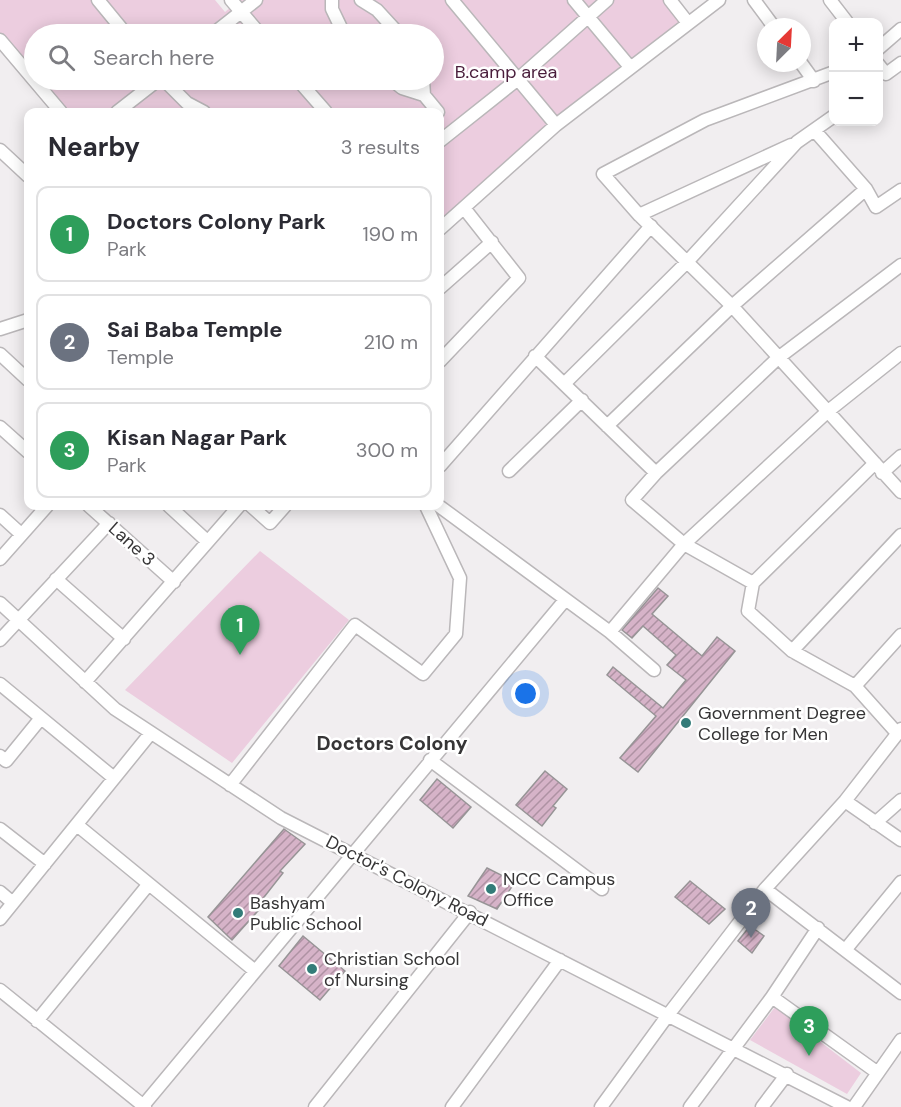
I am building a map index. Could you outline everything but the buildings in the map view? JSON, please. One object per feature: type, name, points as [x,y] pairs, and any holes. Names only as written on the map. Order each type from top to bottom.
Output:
[{"type":"street","points":[[98,0],[118,24]]},
{"type":"street","points":[[231,0],[251,24]]},
{"type":"street","points":[[226,24],[256,0]]},
{"type":"street","points":[[332,0],[332,9],[339,24]]},
{"type":"street","points":[[361,0],[377,9],[390,24]]},
{"type":"street","points":[[452,0],[556,125]]},
{"type":"street","points":[[574,0],[630,67]]},
{"type":"street","points":[[444,138],[518,80],[607,0]]},
{"type":"street","points":[[670,0],[688,23]]},
{"type":"street","points":[[444,225],[556,125],[719,0]]},
{"type":"street","points":[[754,0],[767,18]]},
{"type":"street","points":[[830,0],[844,18]]},
{"type":"street","points":[[883,45],[901,29]]},
{"type":"street","points":[[0,40],[24,68]]},
{"type":"street","points":[[883,72],[901,63]]},
{"type":"street","points":[[808,72],[814,81]]},
{"type":"street","points":[[829,74],[705,120],[603,174],[639,215],[732,306],[901,492]]},
{"type":"street","points":[[42,90],[58,108]]},
{"type":"street","points":[[122,108],[145,90]]},
{"type":"street","points":[[172,90],[187,108]]},
{"type":"street","points":[[307,90],[322,108]]},
{"type":"street","points":[[408,90],[424,95],[435,108]]},
{"type":"street","points":[[424,90],[424,95]]},
{"type":"street","points":[[444,119],[453,130]]},
{"type":"street","points":[[639,215],[797,142],[829,120]]},
{"type":"street","points":[[815,130],[866,189],[876,207],[901,190]]},
{"type":"street","points":[[565,383],[687,262],[797,142]]},
{"type":"street","points":[[0,150],[24,172]]},
{"type":"street","points":[[607,426],[732,306],[866,189]]},
{"type":"street","points":[[444,357],[519,278],[464,207]]},
{"type":"street","points":[[444,461],[651,226]]},
{"type":"street","points":[[444,284],[492,242]]},
{"type":"street","points":[[753,583],[684,544],[632,500],[656,473],[778,358],[901,266]]},
{"type":"street","points":[[0,329],[24,321]]},
{"type":"street","points":[[610,632],[684,544],[827,412],[901,353]]},
{"type":"street","points":[[0,354],[24,376]]},
{"type":"street","points":[[536,356],[656,473]]},
{"type":"street","points":[[509,471],[582,400]]},
{"type":"street","points":[[0,427],[24,448]]},
{"type":"street","points":[[602,1107],[668,1015],[765,890],[845,801],[899,731],[855,686],[792,651],[748,611],[753,583],[878,468],[901,456]]},
{"type":"street","points":[[0,559],[43,510]]},
{"type":"street","name":"Lane 3","points":[[94,510],[174,582]]},
{"type":"street","points":[[173,510],[207,541]]},
{"type":"street","points":[[85,682],[235,510]]},
{"type":"street","points":[[255,510],[270,523],[281,510]]},
{"type":"street","points":[[230,785],[355,625],[423,674],[456,634],[460,578],[428,510]]},
{"type":"street","points":[[444,510],[610,632],[654,670]]},
{"type":"street","points":[[0,515],[21,534]]},
{"type":"street","points":[[0,640],[109,522]]},
{"type":"street","points":[[792,651],[901,535]]},
{"type":"street","points":[[56,579],[124,639]]},
{"type":"street","points":[[0,990],[143,1106],[565,600]]},
{"type":"street","name":"Doctor's Colony Road","points":[[0,603],[116,709],[150,734],[281,818],[470,912],[847,1107]]},
{"type":"street","points":[[855,686],[901,635]]},
{"type":"street","points":[[0,684],[114,778]]},
{"type":"street","points":[[2,761],[41,718]]},
{"type":"street","points":[[0,919],[150,734]]},
{"type":"street","points":[[430,760],[602,889]]},
{"type":"street","points":[[875,823],[901,800]]},
{"type":"street","points":[[845,801],[901,840]]},
{"type":"street","points":[[77,825],[255,971]]},
{"type":"street","points":[[0,829],[45,864]]},
{"type":"street","points":[[846,949],[901,882]]},
{"type":"street","points":[[37,1021],[148,885]]},
{"type":"street","points":[[765,890],[846,949],[901,993]]},
{"type":"street","points":[[0,892],[13,903]]},
{"type":"street","points":[[315,1107],[470,912]]},
{"type":"street","points":[[690,1107],[772,997],[818,928]]},
{"type":"street","points":[[454,1106],[560,960]]},
{"type":"street","points":[[772,997],[878,1073]]},
{"type":"street","points":[[854,1107],[901,1040]]},
{"type":"street","points":[[762,1107],[787,1074]]},
{"type":"green space","name":"B.camp area","points":[[0,0],[215,0],[225,12],[239,0],[664,0],[681,22],[444,216],[444,108],[64,108],[48,90],[444,90],[444,24],[24,24],[24,62],[0,33]]},
{"type":"green space","points":[[260,551],[349,620],[232,763],[125,690]]},
{"type":"green space","points":[[775,1007],[861,1073],[847,1094],[750,1040]]},
{"type":"place","name":"Doctors Colony Park","points":[[240,655]]},
{"type":"place","name":"Government Degree College for Men","points":[[686,723]]},
{"type":"place","name":"NCC Campus Office","points":[[491,889]]},
{"type":"place","name":"Bashyam Public School","points":[[238,913]]},
{"type":"place","name":"Sai Baba Temple","points":[[751,938]]},
{"type":"place","name":"Christian School of Nursing","points":[[312,969]]},
{"type":"place","name":"Kisan Nagar Park","points":[[809,1056]]},
{"type":"district","name":"Doctors Colony","points":[[392,743]]}]
